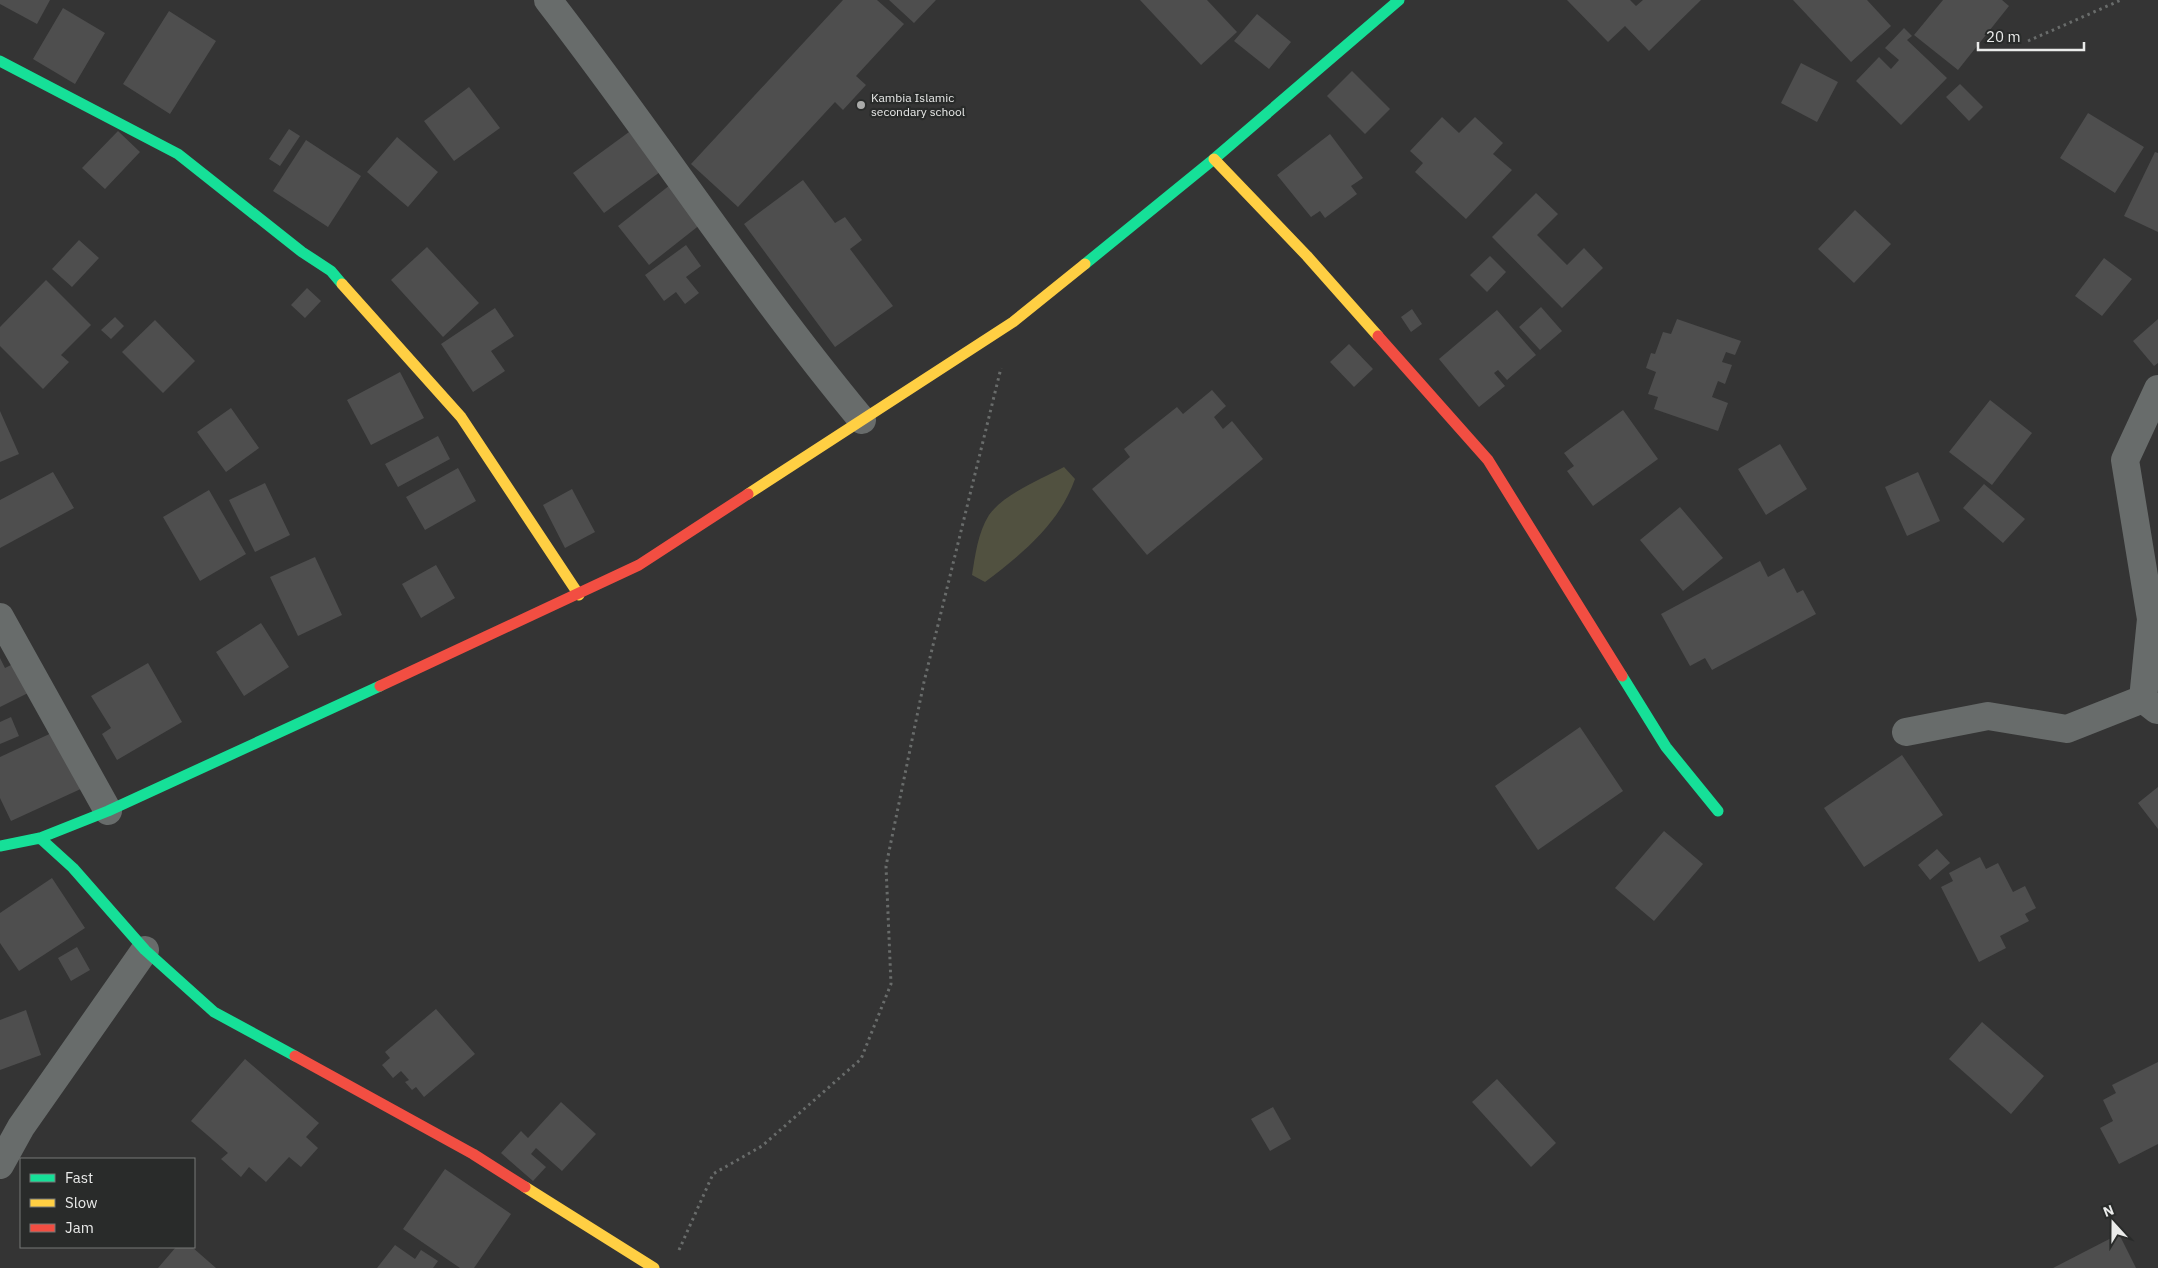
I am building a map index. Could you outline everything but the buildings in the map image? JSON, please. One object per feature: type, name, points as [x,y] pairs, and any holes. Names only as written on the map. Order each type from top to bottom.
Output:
[{"type":"street","points":[[548,0],[615,87],[762,293],[862,420]]},
{"type":"street","points":[[0,846],[40,838],[108,811],[580,595],[639,565],[1013,322],[1214,159],[1399,0]]},
{"type":"street","points":[[0,61],[178,154],[302,252],[331,271],[461,417],[580,595]]},
{"type":"street","points":[[1214,159],[1307,256],[1488,460],[1666,747],[1718,811]]},
{"type":"street","points":[[1906,732],[1988,716],[2067,729],[2151,705],[2151,620],[2125,460],[2158,389]]},
{"type":"street","points":[[0,617],[108,811]]},
{"type":"street","points":[[40,838],[73,868],[146,950],[214,1012],[473,1154],[654,1268]]},
{"type":"street","points":[[0,1165],[21,1128],[146,950]]},
{"type":"path","points":[[2028,40],[2122,0]]},
{"type":"path","points":[[679,1251],[713,1174],[762,1146],[861,1059],[891,984],[886,866],[924,682],[1013,322]]},
{"type":"green space","points":[[1064,467],[1075,479],[1059,510],[1038,537],[985,582],[972,575],[980,536],[989,515],[1013,494]]},
{"type":"traffic: fast","points":[[1085,264],[1214,159],[1399,0]]},
{"type":"traffic: fast","points":[[0,61],[178,154],[302,252],[331,271],[342,284]]},
{"type":"traffic: fast","points":[[1622,676],[1666,747],[1718,811]]},
{"type":"traffic: fast","points":[[0,846],[40,838],[108,811],[380,686]]},
{"type":"traffic: fast","points":[[40,838],[73,868],[145,950],[214,1012],[295,1056]]},
{"type":"traffic: slow","points":[[1214,159],[1307,256],[1378,336]]},
{"type":"traffic: slow","points":[[748,494],[1013,322],[1085,264]]},
{"type":"traffic: slow","points":[[342,284],[461,417],[579,595]]},
{"type":"traffic: slow","points":[[525,1187],[654,1268]]},
{"type":"traffic: jam","points":[[1378,336],[1488,460],[1622,676]]},
{"type":"traffic: jam","points":[[380,686],[639,565],[748,494]]},
{"type":"traffic: jam","points":[[295,1056],[473,1154],[525,1187]]},
{"type":"place","name":"Kambia Islamic secondary school","points":[[861,105]]}]
